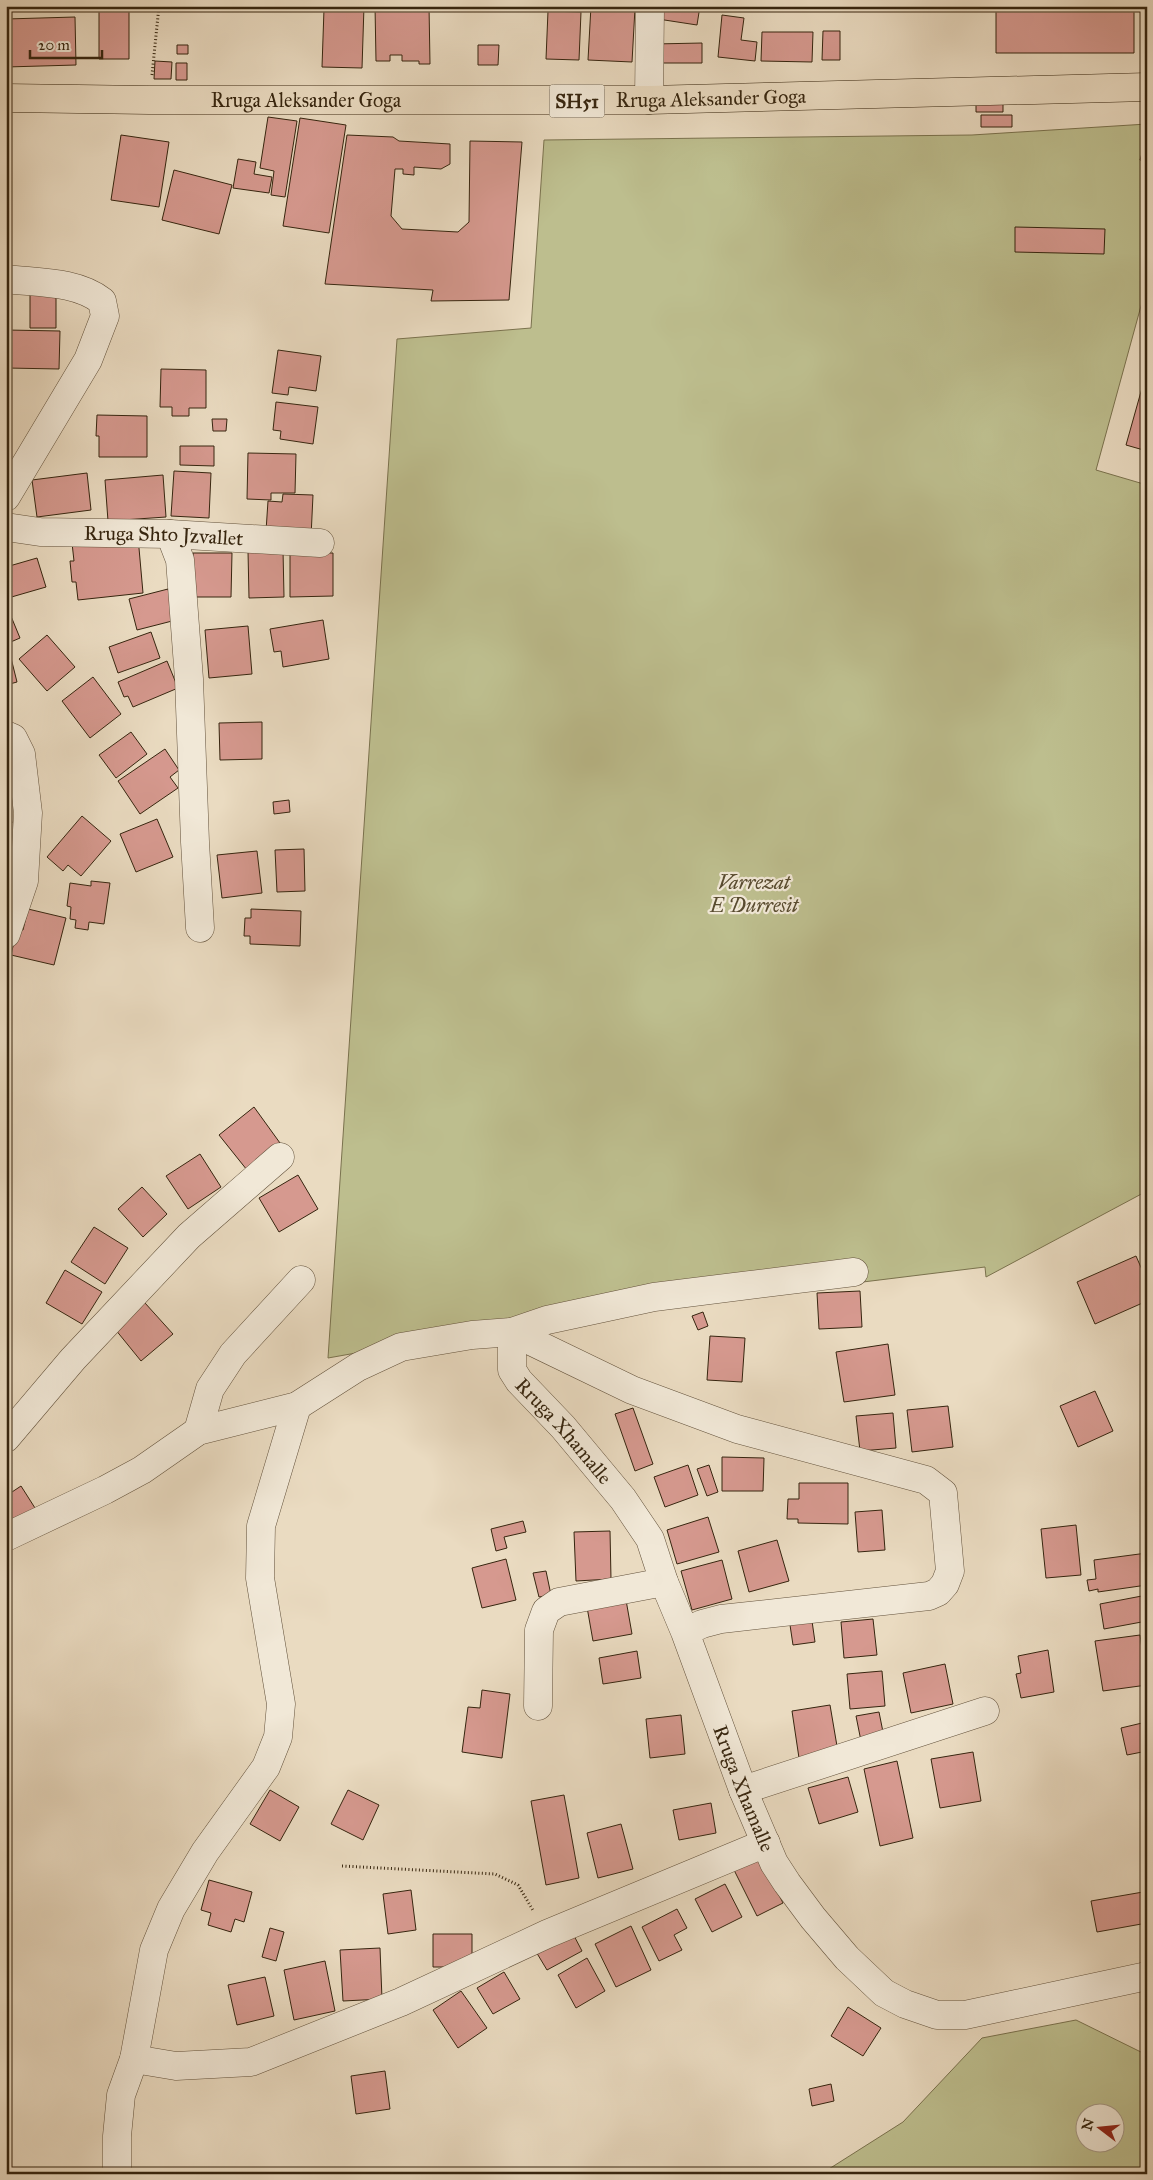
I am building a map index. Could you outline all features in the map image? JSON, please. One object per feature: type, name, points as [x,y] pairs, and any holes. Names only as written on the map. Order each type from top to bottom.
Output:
[{"type":"main road","name":"Rruga Aleksander Goga","points":[[6,98],[149,100],[649,100],[1147,86]]},
{"type":"street","points":[[649,100],[650,6]]},
{"type":"street","points":[[6,279],[67,286],[91,293],[102,302],[105,316],[88,360],[6,497]]},
{"type":"street","name":"Rruga Shto Jzvallet","points":[[6,527],[40,532],[170,534],[320,543]]},
{"type":"street","points":[[170,534],[180,560],[189,678],[200,928]]},
{"type":"street","points":[[6,735],[13,738],[21,754],[28,814],[24,881],[6,934]]},
{"type":"street","points":[[6,1438],[73,1359],[189,1236],[280,1157]]},
{"type":"street","points":[[6,1537],[105,1490],[142,1470],[198,1431],[297,1406],[358,1366],[402,1347],[472,1335],[512,1332],[547,1320],[654,1297],[854,1272]]},
{"type":"street","points":[[198,1431],[210,1389],[233,1354],[302,1280]]},
{"type":"street","points":[[512,1332],[632,1390],[737,1429],[926,1480],[943,1493],[950,1571],[945,1584],[938,1592],[929,1596],[720,1619],[702,1624],[685,1632]]},
{"type":"street","name":"Rruga Xhamalle","points":[[512,1332],[512,1370],[519,1382],[575,1442],[636,1517],[650,1539],[664,1582],[685,1632],[743,1790],[774,1863],[787,1884],[842,1952],[884,1993],[905,2004],[938,2015],[965,2015],[1147,1976]]},
{"type":"street","points":[[117,2174],[117,2136],[121,2095],[134,2059],[154,1950],[170,1910],[205,1852],[266,1766],[278,1737],[281,1704],[260,1578],[261,1526],[297,1406]]},
{"type":"street","points":[[538,1706],[539,1630],[546,1611],[559,1602],[664,1582]]},
{"type":"street","points":[[743,1790],[985,1711]]},
{"type":"street","points":[[134,2059],[176,2066],[251,2062],[401,2002],[547,1934],[766,1843]]},
{"type":"path","points":[[149,100],[159,6]]},
{"type":"path","points":[[342,1866],[495,1874],[518,1885],[547,1934]]},
{"type":"green space","name":"Varrezat E Durresit","points":[[1147,124],[1147,284],[1096,470],[1147,485],[1147,1191],[986,1277],[985,1267],[513,1325],[328,1358],[397,339],[531,328],[544,140],[972,135]]},
{"type":"green space","points":[[1076,2020],[1147,2055],[1147,2174],[821,2174],[903,2122],[982,2038]]},
{"type":"building","points":[[329,6],[364,6],[362,68],[322,67],[324,9],[328,9]]},
{"type":"building","points":[[375,6],[429,6],[430,64],[419,64],[419,61],[402,61],[402,55],[390,55],[390,61],[376,61]]},
{"type":"building","points":[[514,6],[539,6],[539,9],[514,9]]},
{"type":"building","points":[[591,6],[635,8],[632,62],[588,60]]},
{"type":"building","points":[[660,6],[700,6],[697,25],[658,19]]},
{"type":"building","points":[[1134,8],[1134,53],[996,53],[996,9]]},
{"type":"building","points":[[99,9],[129,9],[129,59],[99,59]]},
{"type":"building","points":[[548,11],[581,12],[579,60],[546,59]]},
{"type":"building","points":[[722,15],[744,18],[741,40],[757,42],[755,61],[718,57]]},
{"type":"building","points":[[75,17],[76,65],[6,67],[6,19]]},
{"type":"building","points":[[823,31],[840,31],[840,60],[822,60]]},
{"type":"building","points":[[762,32],[813,32],[812,62],[761,61]]},
{"type":"building","points":[[702,43],[702,63],[654,63],[654,44]]},
{"type":"building","points":[[177,45],[188,45],[188,54],[177,54]]},
{"type":"building","points":[[478,45],[499,45],[498,65],[478,65]]},
{"type":"building","points":[[155,61],[172,62],[171,79],[154,79]]},
{"type":"building","points":[[176,63],[187,63],[187,80],[176,80]]},
{"type":"building","points":[[976,96],[1003,96],[1003,112],[976,112]]},
{"type":"building","points":[[981,115],[1012,115],[1012,127],[981,127]]},
{"type":"building","points":[[268,117],[297,121],[285,197],[271,195],[274,171],[260,168]]},
{"type":"building","points":[[300,118],[346,125],[329,233],[283,226]]},
{"type":"building","points":[[121,135],[169,142],[159,207],[111,200]]},
{"type":"building","points":[[347,135],[393,137],[399,141],[450,144],[450,164],[441,169],[414,167],[414,175],[403,174],[403,169],[395,169],[391,216],[402,229],[458,232],[469,222],[470,141],[522,142],[509,300],[431,301],[433,290],[325,284]]},
{"type":"building","points":[[1144,146],[1147,147],[1147,162],[1140,160]]},
{"type":"building","points":[[238,159],[256,162],[254,174],[272,177],[269,193],[233,188]]},
{"type":"building","points":[[174,170],[232,185],[219,234],[162,220]]},
{"type":"building","points":[[1015,227],[1105,229],[1104,254],[1015,252]]},
{"type":"building","points":[[30,294],[56,294],[56,328],[30,328]]},
{"type":"building","points":[[7,330],[60,331],[59,369],[7,368]]},
{"type":"building","points":[[278,350],[321,356],[316,391],[289,387],[288,395],[272,393]]},
{"type":"building","points":[[161,369],[206,370],[206,408],[189,408],[189,416],[172,416],[172,407],[160,407]]},
{"type":"building","points":[[1142,388],[1147,390],[1147,451],[1126,445]]},
{"type":"building","points":[[276,402],[318,407],[313,444],[280,439],[281,431],[273,430]]},
{"type":"building","points":[[97,415],[147,416],[147,457],[99,457],[99,436],[96,436]]},
{"type":"building","points":[[212,419],[227,419],[226,431],[213,431]]},
{"type":"building","points":[[180,446],[214,446],[214,466],[180,465]]},
{"type":"building","points":[[248,453],[296,454],[295,493],[271,493],[271,500],[247,499]]},
{"type":"building","points":[[174,471],[211,473],[209,518],[171,516]]},
{"type":"building","points":[[87,473],[91,510],[37,517],[32,480]]},
{"type":"building","points":[[163,475],[166,517],[108,521],[105,480]]},
{"type":"building","points":[[283,494],[313,495],[311,537],[266,531],[268,501],[282,502]]},
{"type":"building","points":[[138,537],[143,593],[78,600],[76,582],[72,582],[70,561],[74,561],[72,543]]},
{"type":"building","points":[[283,550],[284,597],[249,598],[248,551]]},
{"type":"building","points":[[193,553],[232,553],[231,597],[193,597]]},
{"type":"building","points":[[290,553],[333,553],[333,596],[290,597]]},
{"type":"building","points":[[37,558],[46,587],[8,598],[6,567]]},
{"type":"building","points":[[168,589],[176,620],[137,630],[129,599]]},
{"type":"building","points":[[8,609],[20,638],[6,644],[6,610]]},
{"type":"building","points":[[323,620],[329,659],[283,667],[281,651],[274,652],[270,629]]},
{"type":"building","points":[[248,626],[252,674],[209,678],[205,630]]},
{"type":"building","points":[[151,632],[160,658],[118,673],[109,647]]},
{"type":"building","points":[[47,635],[75,667],[47,691],[19,659]]},
{"type":"building","points":[[9,650],[17,682],[6,685],[6,651]]},
{"type":"building","points":[[167,661],[178,688],[133,707],[128,696],[124,697],[118,682]]},
{"type":"building","points":[[93,677],[121,714],[90,738],[62,701]]},
{"type":"building","points":[[262,722],[262,759],[220,760],[219,723]]},
{"type":"building","points":[[131,732],[147,754],[116,778],[99,755]]},
{"type":"building","points":[[165,749],[179,770],[170,777],[178,788],[140,814],[118,781]]},
{"type":"building","points":[[6,789],[12,823],[6,824]]},
{"type":"building","points":[[289,800],[290,812],[274,814],[273,802]]},
{"type":"building","points":[[82,816],[111,841],[81,876],[68,865],[63,871],[47,857]]},
{"type":"building","points":[[157,819],[173,857],[136,872],[120,834]]},
{"type":"building","points":[[304,849],[305,891],[277,892],[275,850]]},
{"type":"building","points":[[257,851],[262,893],[222,898],[217,855]]},
{"type":"building","points":[[91,881],[110,883],[104,924],[89,922],[88,930],[75,928],[76,920],[70,919],[71,907],[67,906],[70,883],[91,886]]},
{"type":"building","points":[[28,909],[66,918],[54,965],[11,955],[17,929],[23,930]]},
{"type":"building","points":[[251,909],[301,911],[300,946],[250,944],[250,936],[244,936],[245,918],[251,918]]},
{"type":"building","points":[[254,1107],[280,1143],[247,1170],[219,1135]]},
{"type":"building","points":[[200,1154],[221,1187],[188,1209],[166,1176]]},
{"type":"building","points":[[298,1175],[318,1209],[279,1232],[259,1198]]},
{"type":"building","points":[[142,1187],[167,1214],[143,1237],[118,1209]]},
{"type":"building","points":[[94,1227],[128,1248],[105,1284],[71,1262]]},
{"type":"building","points":[[1136,1256],[1147,1281],[1147,1301],[1095,1324],[1077,1282]]},
{"type":"building","points":[[65,1270],[102,1292],[82,1324],[46,1303]]},
{"type":"building","points":[[860,1291],[862,1327],[819,1329],[817,1293]]},
{"type":"building","points":[[145,1303],[173,1334],[141,1361],[115,1329]]},
{"type":"building","points":[[703,1312],[708,1326],[698,1330],[692,1316]]},
{"type":"building","points":[[710,1336],[745,1338],[742,1382],[707,1380]]},
{"type":"building","points":[[888,1344],[895,1395],[844,1402],[836,1352]]},
{"type":"building","points":[[1095,1391],[1113,1431],[1078,1447],[1060,1406]]},
{"type":"building","points":[[948,1406],[953,1447],[912,1452],[907,1410]]},
{"type":"building","points":[[633,1408],[653,1464],[635,1471],[615,1414]]},
{"type":"building","points":[[893,1413],[896,1448],[860,1451],[856,1416]]},
{"type":"building","points":[[722,1457],[764,1458],[763,1491],[722,1491]]},
{"type":"building","points":[[688,1465],[698,1495],[665,1507],[654,1477]]},
{"type":"building","points":[[709,1465],[718,1492],[707,1496],[697,1469]]},
{"type":"building","points":[[799,1483],[848,1483],[848,1524],[798,1523],[798,1519],[787,1519],[788,1499],[799,1499]]},
{"type":"building","points":[[21,1486],[35,1508],[6,1526],[6,1496]]},
{"type":"building","points":[[882,1510],[885,1550],[858,1552],[855,1512]]},
{"type":"building","points":[[708,1517],[719,1552],[677,1564],[667,1530]]},
{"type":"building","points":[[523,1521],[526,1532],[504,1537],[507,1548],[496,1551],[491,1529]]},
{"type":"building","points":[[1076,1525],[1081,1575],[1046,1578],[1041,1529]]},
{"type":"building","points":[[610,1531],[611,1579],[576,1581],[574,1532]]},
{"type":"building","points":[[777,1540],[789,1581],[749,1592],[738,1551]]},
{"type":"building","points":[[1147,1553],[1147,1585],[1098,1592],[1098,1589],[1089,1591],[1087,1580],[1096,1579],[1094,1560]]},
{"type":"building","points":[[506,1559],[516,1600],[482,1608],[472,1568]]},
{"type":"building","points":[[722,1560],[732,1599],[692,1610],[681,1571]]},
{"type":"building","points":[[546,1571],[551,1595],[539,1597],[533,1573]]},
{"type":"building","points":[[1147,1595],[1147,1621],[1104,1629],[1100,1604]]},
{"type":"building","points":[[626,1600],[632,1634],[593,1641],[587,1607]]},
{"type":"building","points":[[873,1619],[877,1655],[844,1658],[841,1622]]},
{"type":"building","points":[[812,1621],[815,1642],[793,1645],[790,1625]]},
{"type":"building","points":[[1140,1635],[1147,1685],[1103,1691],[1095,1641]]},
{"type":"building","points":[[1048,1650],[1054,1692],[1021,1698],[1016,1674],[1021,1673],[1018,1656]]},
{"type":"building","points":[[637,1651],[641,1678],[603,1684],[599,1658]]},
{"type":"building","points":[[945,1664],[953,1704],[911,1713],[903,1673]]},
{"type":"building","points":[[882,1671],[885,1706],[850,1709],[847,1674]]},
{"type":"building","points":[[482,1690],[510,1694],[502,1758],[462,1752],[468,1707],[480,1708]]},
{"type":"building","points":[[830,1705],[838,1752],[799,1758],[792,1711]]},
{"type":"building","points":[[879,1712],[884,1737],[861,1741],[856,1716]]},
{"type":"building","points":[[681,1715],[685,1754],[650,1758],[646,1719]]},
{"type":"building","points":[[1142,1723],[1147,1751],[1127,1755],[1121,1728]]},
{"type":"building","points":[[973,1752],[981,1801],[940,1808],[931,1759]]},
{"type":"building","points":[[897,1761],[913,1838],[880,1846],[864,1769]]},
{"type":"building","points":[[848,1777],[858,1812],[819,1824],[808,1788]]},
{"type":"building","points":[[270,1790],[299,1807],[280,1841],[250,1824]]},
{"type":"building","points":[[348,1790],[379,1805],[363,1840],[331,1824]]},
{"type":"building","points":[[564,1795],[579,1878],[546,1885],[531,1801]]},
{"type":"building","points":[[711,1803],[716,1833],[679,1840],[673,1810]]},
{"type":"building","points":[[621,1824],[633,1869],[598,1878],[587,1833]]},
{"type":"building","points":[[760,1857],[783,1903],[757,1916],[734,1870]]},
{"type":"building","points":[[209,1880],[252,1892],[244,1922],[235,1919],[231,1932],[208,1925],[211,1913],[201,1910]]},
{"type":"building","points":[[725,1884],[742,1917],[712,1932],[695,1899]]},
{"type":"building","points":[[411,1890],[416,1930],[388,1934],[383,1894]]},
{"type":"building","points":[[1143,1892],[1147,1923],[1097,1932],[1091,1901]]},
{"type":"building","points":[[677,1909],[687,1928],[674,1935],[682,1950],[659,1961],[642,1927]]},
{"type":"building","points":[[631,1926],[651,1970],[616,1987],[595,1944]]},
{"type":"building","points":[[270,1928],[284,1932],[276,1961],[262,1957]]},
{"type":"building","points":[[571,1930],[582,1951],[547,1970],[535,1950]]},
{"type":"building","points":[[433,1934],[472,1934],[472,1967],[433,1967]]},
{"type":"building","points":[[380,1948],[382,1999],[343,2001],[340,1950]]},
{"type":"building","points":[[587,1958],[605,1991],[576,2008],[558,1975]]},
{"type":"building","points":[[325,1961],[335,2011],[294,2020],[284,1970]]},
{"type":"building","points":[[504,1972],[520,1999],[493,2014],[477,1988]]},
{"type":"building","points":[[265,1977],[274,2016],[237,2025],[228,1985]]},
{"type":"building","points":[[461,1991],[487,2028],[458,2048],[433,2010]]},
{"type":"building","points":[[848,2007],[881,2028],[863,2056],[831,2036]]},
{"type":"building","points":[[385,2071],[390,2109],[356,2114],[351,2076]]},
{"type":"building","points":[[831,2084],[834,2101],[812,2106],[809,2089]]},
{"type":"building","points":[[275,2169],[307,2171],[307,2174],[275,2174]]}]
